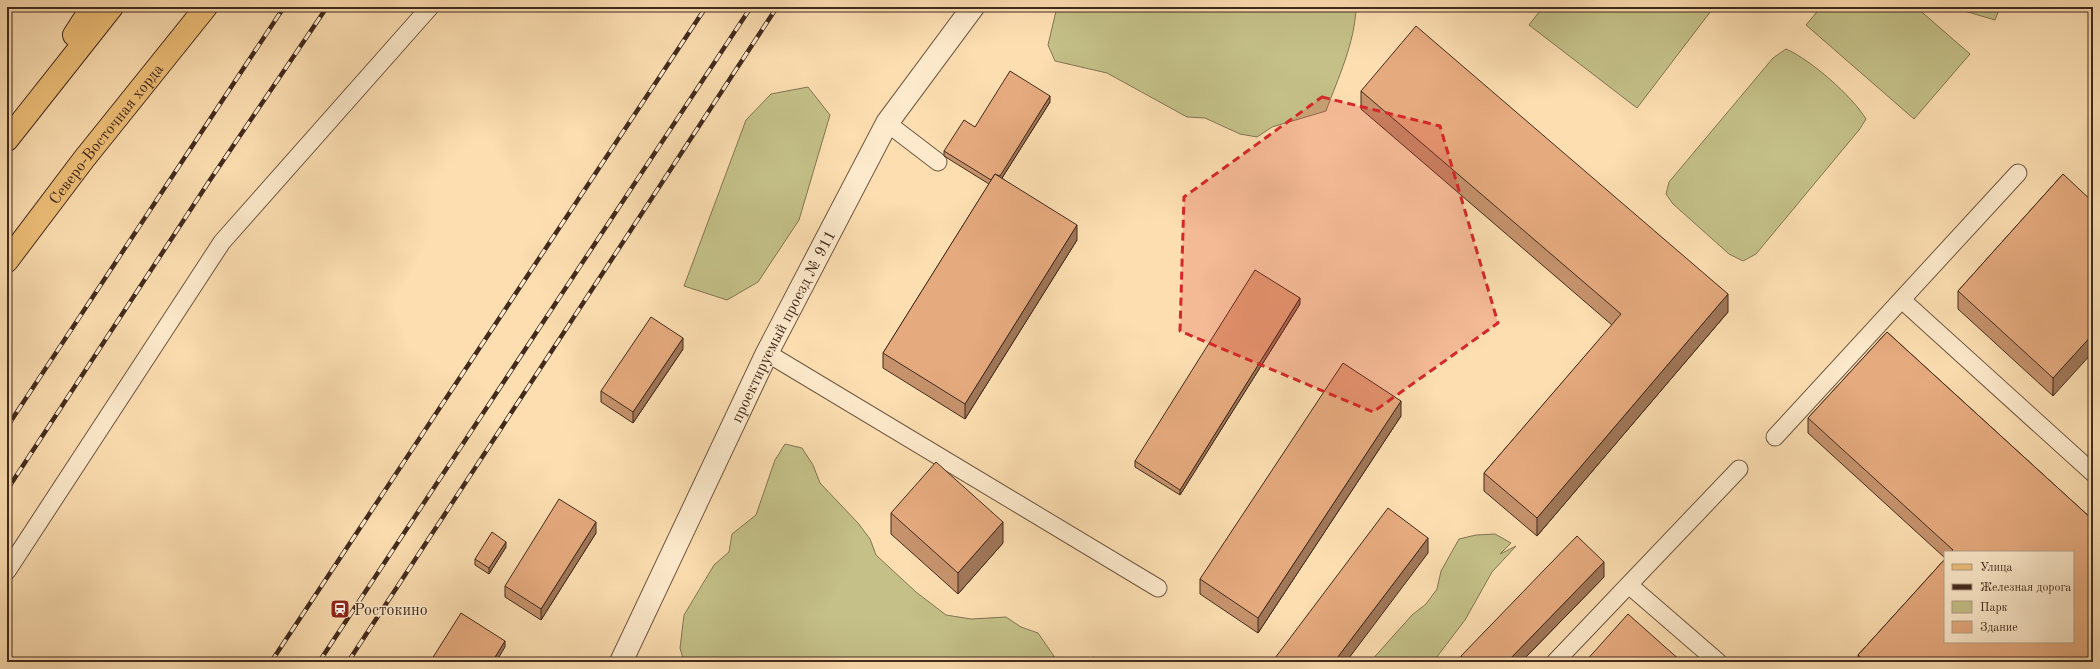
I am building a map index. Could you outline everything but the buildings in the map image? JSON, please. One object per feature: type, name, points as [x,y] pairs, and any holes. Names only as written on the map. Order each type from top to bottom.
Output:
[{"type":"main road","points":[[23,118],[92,7]]},
{"type":"main road","points":[[7,140],[112,7]]},
{"type":"main road","name":"Северо-Восточная хорда","points":[[7,261],[84,159],[206,7]]},
{"type":"street","name":"проектируемый проезд № 911","points":[[623,661],[767,353],[887,123],[973,7]]},
{"type":"lane","points":[[7,572],[222,242],[430,7]]},
{"type":"lane","points":[[887,123],[938,162]]},
{"type":"lane","points":[[1775,437],[2018,173]]},
{"type":"lane","points":[[1902,300],[2093,473]]},
{"type":"lane","points":[[767,353],[1158,588]]},
{"type":"lane","points":[[1556,662],[1739,469]]},
{"type":"lane","points":[[1629,584],[1718,662]]},
{"type":"highlighted area","points":[[1322,97],[1440,126],[1498,323],[1373,412],[1180,331],[1184,197]]},
{"type":"green space","points":[[1057,7],[1356,7],[1353,34],[1341,73],[1326,111],[1272,127],[1257,137],[1240,134],[1205,118],[1187,117],[1107,73],[1055,61],[1048,45]]},
{"type":"green space","points":[[1543,7],[1714,7],[1637,108],[1529,25]]},
{"type":"green space","points":[[1821,7],[1916,7],[1970,54],[1914,119],[1806,25]]},
{"type":"green space","points":[[1959,7],[2000,7],[1995,20],[1961,10]]},
{"type":"green space","points":[[1786,49],[1819,70],[1851,100],[1866,119],[1859,130],[1756,254],[1743,261],[1729,254],[1673,204],[1666,194],[1669,182],[1773,58]]},
{"type":"green space","points":[[808,87],[830,115],[799,220],[758,282],[727,300],[684,286],[746,120],[771,94]]},
{"type":"green space","points":[[785,444],[802,448],[813,465],[820,483],[858,523],[870,539],[876,555],[916,592],[946,615],[971,619],[1006,617],[1021,627],[1038,633],[1058,662],[684,662],[680,648],[684,615],[714,565],[729,552],[732,534],[756,515],[775,460]]},
{"type":"green space","points":[[1495,534],[1511,543],[1500,554],[1516,546],[1492,572],[1465,620],[1433,662],[1370,662],[1412,615],[1426,604],[1437,589],[1441,571],[1459,539],[1476,535]]},
{"type":"railway","points":[[7,427],[284,7]]},
{"type":"railway","points":[[7,490],[208,183],[327,7]]},
{"type":"railway","points":[[271,662],[706,7]]},
{"type":"railway","points":[[319,662],[751,7]]},
{"type":"railway","points":[[348,662],[777,7]]},
{"type":"place","name":"Ростокино","points":[[340,609]]}]
